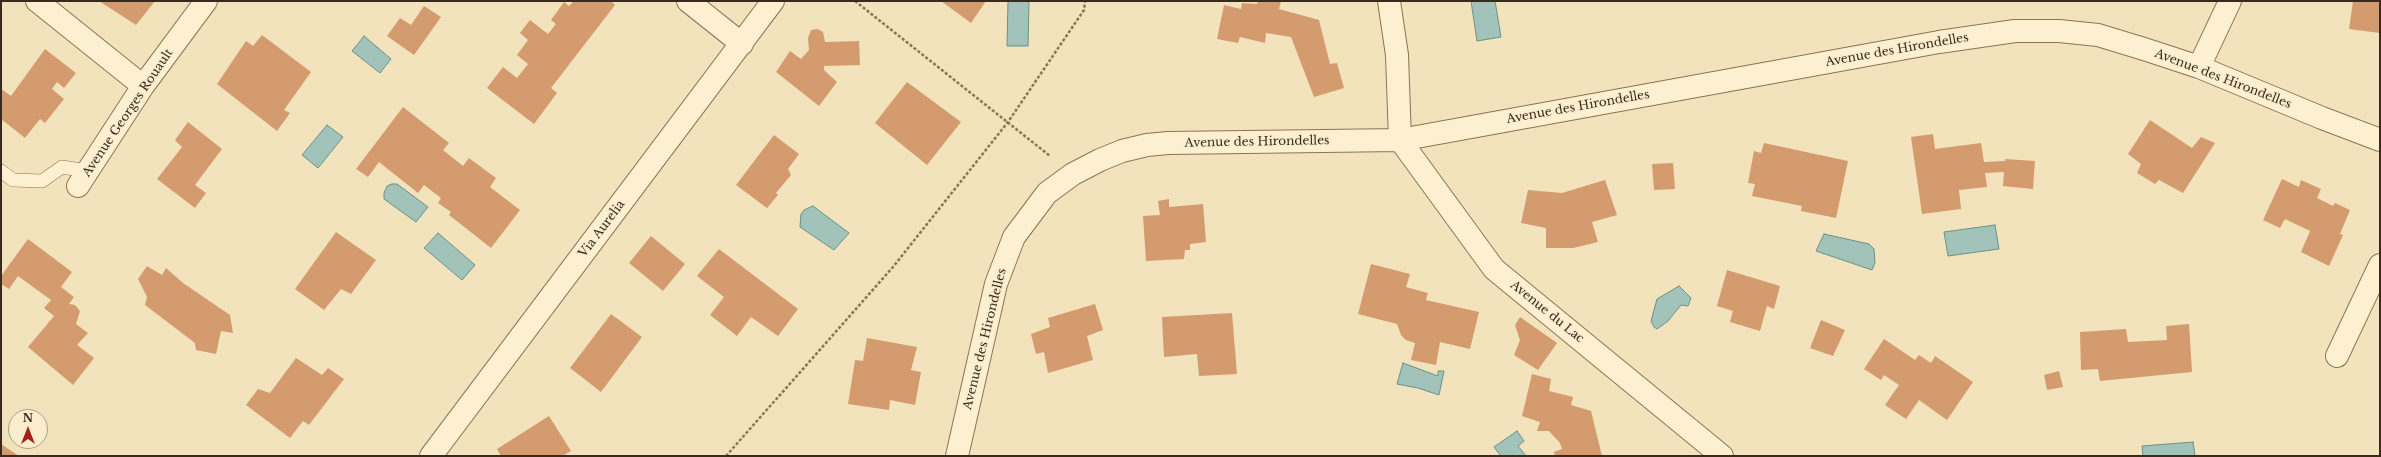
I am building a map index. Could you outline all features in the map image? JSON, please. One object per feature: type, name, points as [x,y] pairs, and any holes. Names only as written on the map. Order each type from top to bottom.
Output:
[{"type":"street","points":[[37,1],[143,86]]},
{"type":"street","name":"Avenue Georges Rouault","points":[[83,178],[143,86],[206,1]]},
{"type":"street","points":[[688,1],[742,44]]},
{"type":"street","name":"Via Aurelia","points":[[431,456],[742,44],[772,1]]},
{"type":"street","points":[[1389,1],[1397,55],[1400,140]]},
{"type":"street","points":[[2199,67],[2230,1]]},
{"type":"street","name":"Avenue des Hirondelles","points":[[957,456],[996,284],[1014,237],[1047,193],[1073,174],[1122,151],[1168,143],[1400,140],[1939,42],[2015,30],[2060,31],[2098,36],[2199,67],[2322,118],[2380,140]]},
{"type":"street","name":"Avenue du Lac","points":[[1400,140],[1494,269],[1722,456]]},
{"type":"street","points":[[2337,356],[2380,265]]},
{"type":"lane","points":[[1,171],[13,180],[42,181],[62,167],[83,178]]},
{"type":"path","points":[[855,1],[1073,174]]},
{"type":"path","points":[[726,456],[893,268],[1008,122],[1084,10],[1085,1]]},
{"type":"water","points":[[1008,1],[1029,1],[1028,46],[1007,46]]},
{"type":"water","points":[[1471,1],[1495,1],[1501,37],[1477,41]]},
{"type":"water","points":[[364,36],[391,59],[380,73],[352,51]]},
{"type":"water","points":[[327,125],[343,137],[318,168],[302,155]]},
{"type":"water","points":[[397,184],[428,207],[416,222],[384,199],[384,193],[387,186]]},
{"type":"water","points":[[813,206],[849,233],[834,250],[800,227],[801,214],[804,210]]},
{"type":"water","points":[[1995,225],[1999,249],[1948,256],[1944,232]]},
{"type":"water","points":[[438,233],[475,265],[462,280],[424,248]]},
{"type":"water","points":[[1824,234],[1869,244],[1874,249],[1875,263],[1872,270],[1816,251]]},
{"type":"water","points":[[1679,286],[1691,298],[1688,306],[1681,305],[1668,321],[1657,329],[1651,321],[1657,299]]},
{"type":"water","points":[[1403,363],[1438,376],[1438,371],[1444,371],[1439,395],[1418,388],[1397,384]]},
{"type":"water","points":[[1517,431],[1524,441],[1518,446],[1526,456],[1501,456],[1494,447]]},
{"type":"water","points":[[2193,442],[2195,456],[2143,456],[2142,446]]},
{"type":"building","points":[[99,1],[155,1],[136,25]]},
{"type":"building","points":[[574,1],[611,1],[615,5],[551,88],[557,93],[534,124],[487,88],[503,67],[517,78],[528,64],[517,55],[528,40],[520,33],[530,20],[548,34],[556,24],[551,20],[564,2],[569,6]]},
{"type":"building","points":[[941,1],[986,1],[971,23]]},
{"type":"building","points":[[1258,1],[1281,1],[1279,9],[1319,20],[1330,64],[1337,63],[1344,88],[1314,97],[1291,37],[1266,33],[1265,43],[1240,37],[1238,43],[1217,39],[1224,5],[1241,9],[1242,3],[1257,4]]},
{"type":"building","points":[[2353,1],[2380,1],[2380,33],[2349,29]]},
{"type":"building","points":[[424,6],[441,17],[414,55],[387,36],[400,18],[411,25]]},
{"type":"building","points":[[818,29],[823,32],[825,42],[859,41],[860,65],[824,66],[824,70],[837,82],[819,106],[776,72],[790,51],[801,59],[809,50],[808,38],[811,30]]},
{"type":"building","points":[[262,35],[311,72],[284,110],[290,113],[277,131],[217,84],[246,41],[253,46]]},
{"type":"building","points":[[45,49],[76,73],[64,88],[57,82],[52,89],[64,99],[45,123],[40,119],[25,138],[1,119],[1,89],[11,96]]},
{"type":"building","points":[[907,82],[961,122],[927,165],[875,123]]},
{"type":"building","points":[[403,107],[449,143],[443,150],[463,166],[469,158],[496,178],[490,187],[520,210],[491,248],[449,215],[451,212],[438,203],[441,198],[424,185],[418,193],[379,162],[368,177],[356,169]]},
{"type":"building","points":[[2150,120],[2192,148],[2201,137],[2215,143],[2183,193],[2159,180],[2155,184],[2137,173],[2141,164],[2128,154]]},
{"type":"building","points":[[188,122],[222,149],[195,185],[206,193],[195,208],[157,179],[182,147],[175,140]]},
{"type":"building","points":[[1933,134],[1935,149],[1981,143],[1984,162],[2005,161],[2005,159],[2035,161],[2033,189],[2003,186],[2004,172],[1985,173],[1987,187],[1959,190],[1961,209],[1922,214],[1911,137]]},
{"type":"building","points":[[774,135],[799,154],[788,169],[791,175],[776,193],[778,195],[767,208],[736,185]]},
{"type":"building","points":[[1764,143],[1848,161],[1836,218],[1801,211],[1802,206],[1752,196],[1755,184],[1748,183],[1754,151],[1761,153]]},
{"type":"building","points":[[1673,163],[1675,189],[1654,190],[1652,164]]},
{"type":"building","points":[[2282,179],[2299,187],[2301,180],[2321,189],[2317,198],[2333,206],[2335,203],[2350,210],[2340,234],[2343,235],[2329,266],[2301,252],[2310,231],[2285,219],[2280,228],[2263,220]]},
{"type":"building","points":[[1605,180],[1617,215],[1592,222],[1598,242],[1573,248],[1546,248],[1546,228],[1521,223],[1528,190],[1562,193]]},
{"type":"building","points":[[1169,199],[1169,207],[1203,204],[1206,242],[1190,244],[1190,250],[1185,250],[1184,259],[1146,261],[1143,216],[1160,215],[1158,201]]},
{"type":"building","points":[[336,232],[376,260],[351,294],[341,289],[324,310],[295,289]]},
{"type":"building","points":[[651,236],[685,264],[663,291],[629,263]]},
{"type":"building","points":[[28,239],[72,272],[61,287],[74,297],[69,304],[75,305],[80,311],[76,324],[88,333],[77,345],[94,358],[73,385],[28,347],[54,316],[44,308],[51,300],[18,276],[9,289],[1,284],[1,276]]},
{"type":"building","points":[[719,249],[798,309],[778,336],[751,317],[737,336],[710,315],[724,297],[697,276]]},
{"type":"building","points":[[1371,264],[1410,274],[1406,287],[1428,293],[1426,300],[1479,312],[1470,349],[1440,342],[1436,365],[1411,360],[1415,343],[1406,340],[1401,335],[1397,324],[1358,314]]},
{"type":"building","points":[[147,266],[162,275],[166,268],[183,283],[230,315],[233,333],[221,331],[216,354],[196,350],[195,343],[145,305],[147,297],[138,279]]},
{"type":"building","points":[[1727,270],[1780,286],[1774,309],[1767,306],[1760,331],[1730,322],[1733,311],[1717,306]]},
{"type":"building","points":[[1095,304],[1103,330],[1087,336],[1093,360],[1048,373],[1044,352],[1036,354],[1031,334],[1050,327],[1048,318]]},
{"type":"building","points":[[1232,313],[1237,374],[1199,376],[1197,354],[1164,357],[1162,317]]},
{"type":"building","points":[[611,314],[642,337],[601,392],[570,368]]},
{"type":"building","points":[[1520,317],[1557,343],[1538,370],[1514,355],[1520,340],[1515,325]]},
{"type":"building","points":[[1821,320],[1845,330],[1833,356],[1810,348]]},
{"type":"building","points":[[2189,324],[2192,372],[2100,381],[2098,369],[2081,370],[2080,332],[2126,329],[2128,342],[2167,340],[2166,326]]},
{"type":"building","points":[[867,338],[917,347],[911,370],[921,372],[915,405],[890,400],[889,410],[848,404],[855,360],[863,361]]},
{"type":"building","points":[[1884,339],[1915,360],[1919,355],[1931,363],[1935,356],[1973,382],[1947,420],[1919,400],[1906,419],[1885,405],[1899,385],[1884,375],[1881,380],[1864,369]]},
{"type":"building","points":[[296,358],[322,375],[328,368],[344,379],[309,425],[303,421],[290,438],[246,405],[258,389],[270,393]]},
{"type":"building","points":[[2059,371],[2063,387],[2047,390],[2044,375]]},
{"type":"building","points":[[1532,374],[1551,379],[1549,391],[1573,397],[1571,405],[1591,411],[1602,456],[1555,456],[1554,452],[1562,449],[1560,443],[1549,431],[1537,431],[1540,422],[1522,416]]},
{"type":"building","points":[[549,416],[571,451],[562,456],[501,456],[497,449]]},
{"type":"building","points":[[1,444],[19,456],[1,456]]}]
